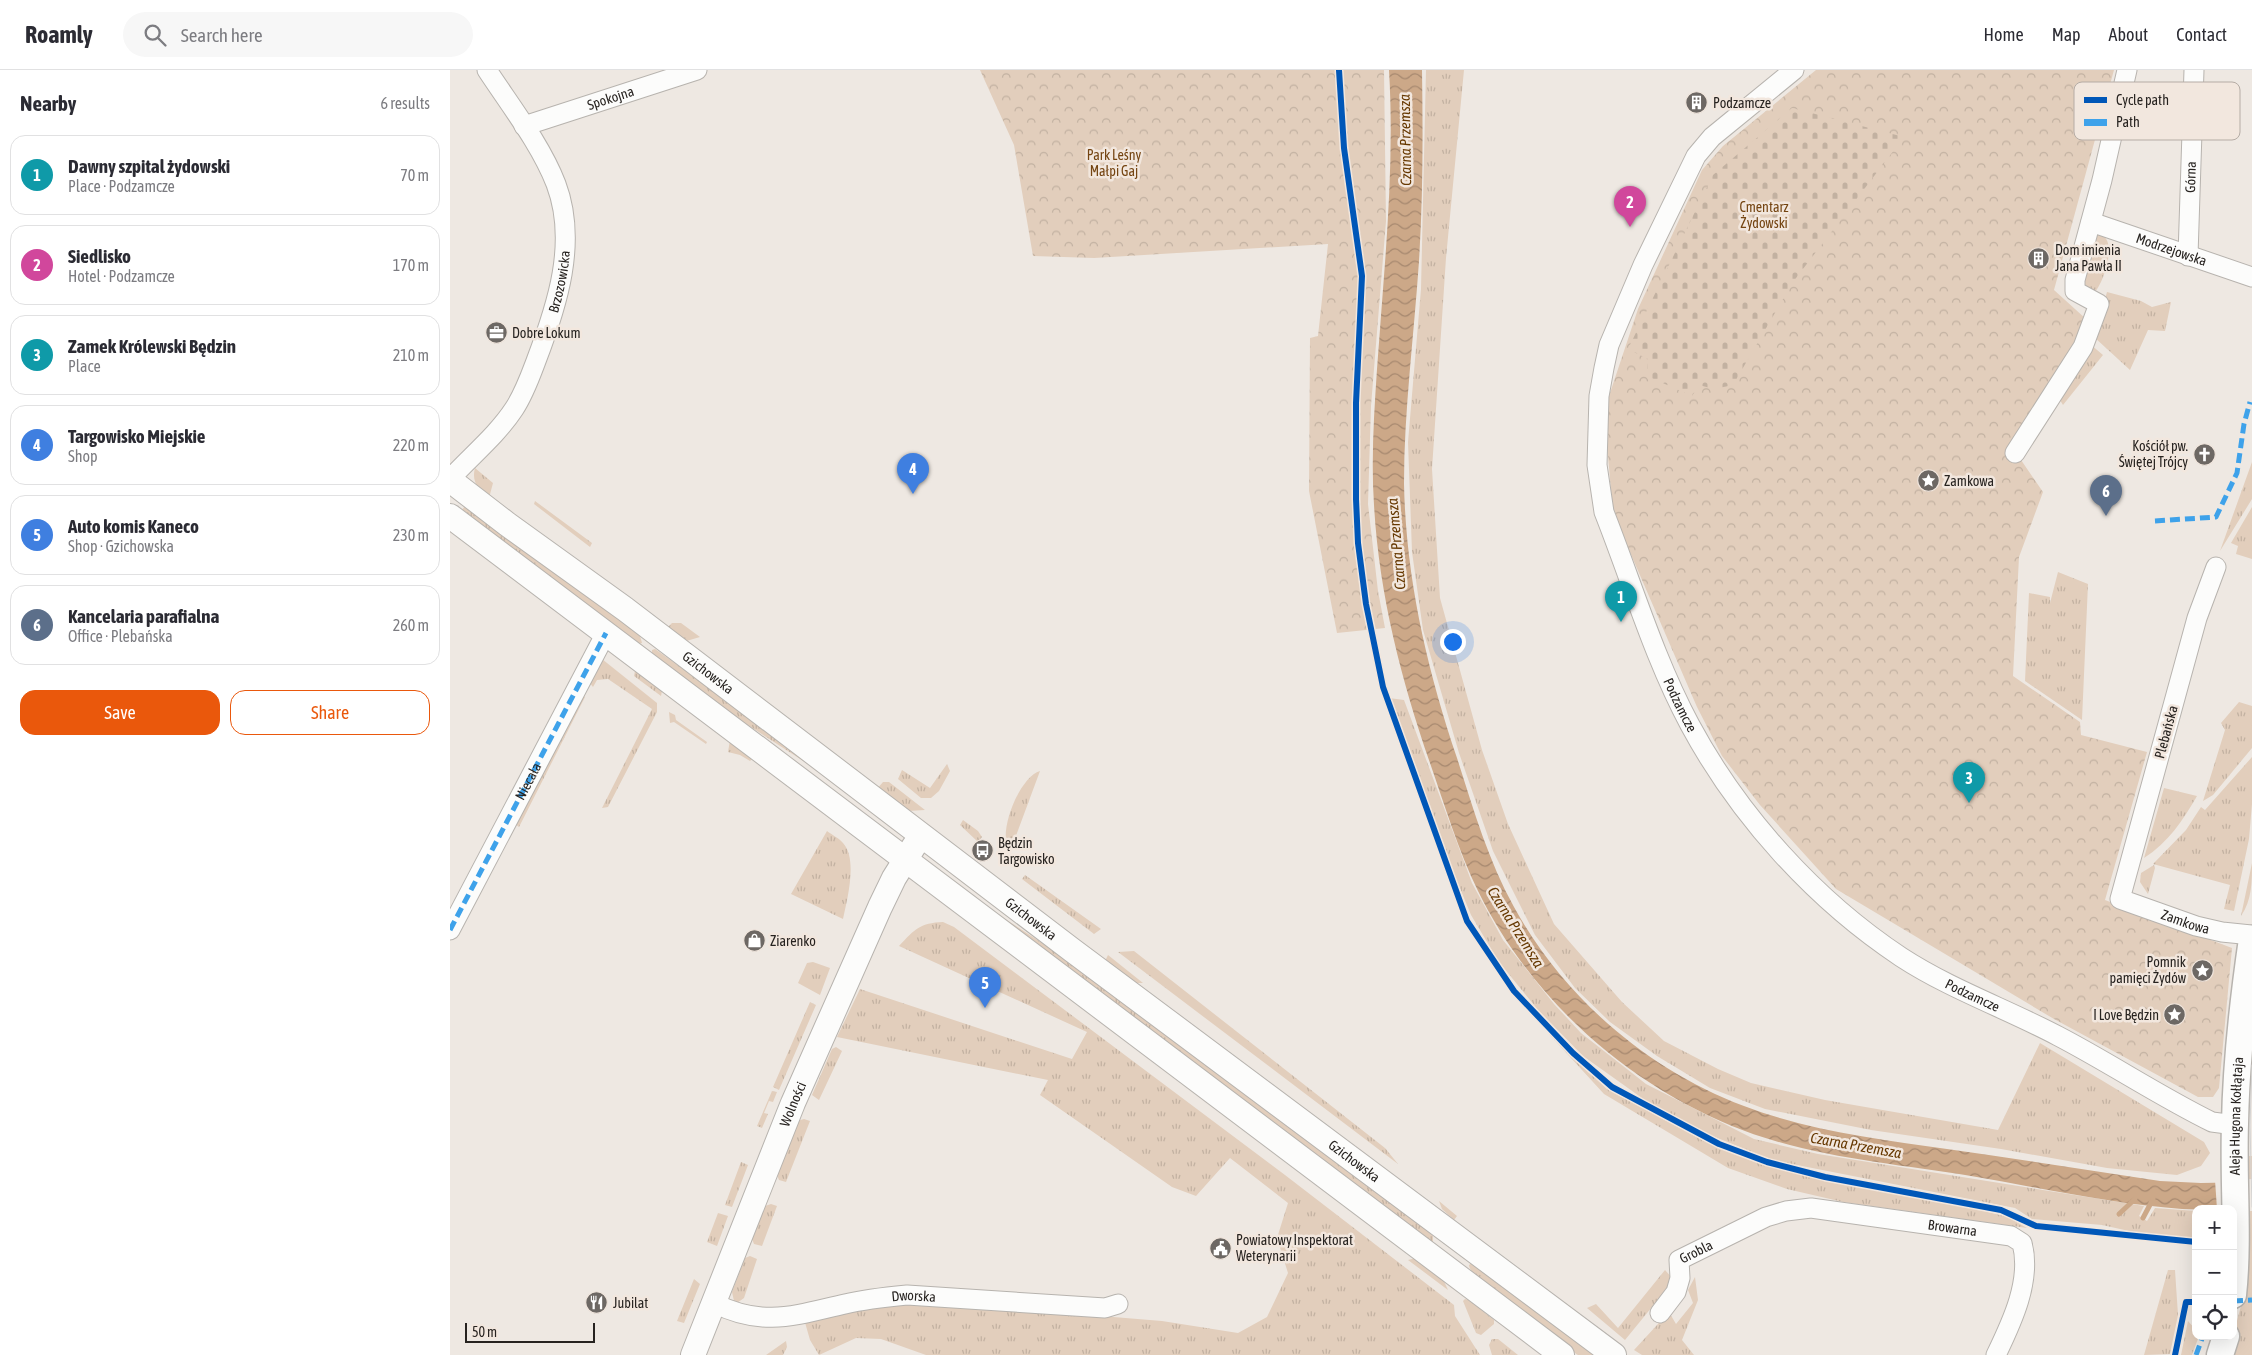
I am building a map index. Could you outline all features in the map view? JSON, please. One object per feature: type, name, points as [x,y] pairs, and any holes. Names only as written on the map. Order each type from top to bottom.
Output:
[{"type":"main road","name":"Aleja Hugona Kołłątaja","points":[[2237,1250],[2235,1137],[2242,1003],[2252,939]]},
{"type":"main road","points":[[2220,1355],[2225,1340]]},
{"type":"street","name":"Brzozowicka","points":[[450,479],[502,425],[519,402],[541,348],[562,281],[565,247],[562,208],[556,184],[524,126],[487,70]]},
{"type":"street","name":"Spokojna","points":[[524,126],[697,70]]},
{"type":"street","name":"Podzamcze","points":[[1794,70],[1712,137],[1696,156],[1643,265],[1609,345],[1604,368],[1597,426],[1599,492],[1604,512],[1676,695],[1712,763],[1746,811],[1806,878],[1851,919],[1901,957],[2059,1036],[2212,1122],[2235,1137]]},
{"type":"street","points":[[2015,453],[2088,337],[2099,304],[2075,291],[2075,280],[2110,140]]},
{"type":"street","name":"Górna","points":[[2188,256],[2192,140]]},
{"type":"street","name":"Modrzejowska","points":[[2091,222],[2252,277]]},
{"type":"street","name":"Gzichowska","points":[[450,479],[507,524],[626,609],[921,836],[1614,1355]]},
{"type":"street","name":"Gzichowska","points":[[450,516],[906,858],[1562,1355]]},
{"type":"street","name":"Plebańska","points":[[2120,899],[2197,618],[2216,567]]},
{"type":"street","name":"Niecała","points":[[450,930],[606,633]]},
{"type":"street","name":"Wolności","points":[[693,1355],[797,1094],[880,907],[906,858],[921,836]]},
{"type":"street","name":"Zamkowa","points":[[2120,899],[2196,926],[2222,932],[2252,935]]},
{"type":"street","name":"Browarna","points":[[1766,1217],[1786,1211],[1811,1208],[2010,1236],[2022,1243],[2026,1255],[2023,1281],[2012,1318],[1996,1355]]},
{"type":"street","name":"Grobla","points":[[1660,1313],[1676,1292],[1680,1278],[1679,1260],[1766,1217]]},
{"type":"street","points":[[1443,1265],[1460,1241]]},
{"type":"street","name":"Dworska","points":[[714,1303],[727,1310],[771,1318],[789,1318],[875,1298],[907,1295],[1105,1308],[1118,1304]]},
{"type":"green space","name":"Park Leśny Małpi Gaj","points":[[980,70],[1384,70],[1386,221],[1371,406],[1368,504],[1378,591],[1385,628],[1337,633],[1309,491],[1310,338],[1318,336],[1328,244],[1094,258],[1033,256],[1014,145]]},
{"type":"green space","points":[[1426,70],[1464,70],[1446,258],[1432,469],[1440,598],[1482,750],[1508,824],[1554,924],[1622,1002],[1664,1041],[1718,1069],[1751,1083],[1825,1100],[1998,1130],[2040,1043],[2204,1142],[2210,1153],[2201,1166],[2177,1175],[2107,1168],[2001,1149],[1871,1130],[1765,1109],[1710,1088],[1657,1056],[1610,1022],[1575,988],[1535,935],[1493,851],[1459,753],[1423,630],[1412,552],[1408,442],[1421,289]]},
{"type":"green space","points":[[1816,70],[2114,70],[2111,82],[2074,82],[2074,140],[2095,140],[2054,290],[2086,319],[2019,457],[2043,492],[2019,557],[2013,676],[2080,722],[2081,735],[2147,752],[2105,900],[2232,948],[2219,1088],[2213,1097],[2198,1097],[2054,1019],[1836,889],[1760,805],[1722,756],[1697,707],[1613,513],[1604,411],[1638,309],[1702,170],[1723,146]]},
{"type":"green space","name":"Cmentarz Żydowski","points":[[1792,108],[1904,137],[1793,282],[1733,385],[1714,389],[1699,385],[1692,396],[1647,376],[1648,359],[1628,349],[1713,175]]},
{"type":"green space","points":[[2099,234],[2105,237],[2109,252],[2102,280],[2094,293],[2081,289],[2094,235]]},
{"type":"green space","points":[[2107,292],[2141,301],[2152,307],[2171,302],[2165,331],[2148,330],[2130,370],[2094,337]]},
{"type":"green space","points":[[2090,344],[2103,355],[2063,405],[2058,397]]},
{"type":"green space","points":[[2252,462],[2252,499],[2220,551]]},
{"type":"green space","points":[[475,468],[493,483],[489,498],[475,482]]},
{"type":"green space","points":[[535,501],[592,543],[590,547],[534,504]]},
{"type":"green space","points":[[466,505],[632,628],[640,636],[642,643],[638,644],[461,511]]},
{"type":"green space","points":[[2252,507],[2252,559],[2236,554],[2238,546],[2231,543]]},
{"type":"green space","points":[[2058,572],[2088,584],[2082,720],[2025,681],[2029,593],[2050,597],[2050,603]]},
{"type":"green space","points":[[672,623],[681,623],[700,637],[683,642],[665,630]]},
{"type":"green space","points":[[655,649],[770,731],[811,766],[717,705],[652,654],[652,650]]},
{"type":"green space","points":[[602,659],[657,703],[657,712],[608,807],[602,808],[652,709],[608,679],[597,680],[593,687],[589,682]]},
{"type":"green space","points":[[635,671],[662,691],[661,696],[634,676]]},
{"type":"green space","points":[[581,694],[585,697],[519,827],[514,823]]},
{"type":"green space","points":[[1389,698],[1404,700],[1472,883],[1503,940],[1554,1004],[1581,1033],[1646,1084],[1754,1139],[1818,1154],[2144,1206],[2139,1216],[2147,1221],[2155,1208],[2192,1211],[2192,1239],[2156,1237],[2102,1225],[2032,1219],[2015,1208],[1772,1160],[1710,1135],[1649,1103],[1583,1056],[1538,1010],[1499,962],[1471,915],[1436,830]]},
{"type":"green space","points":[[2239,702],[2252,706],[2252,748],[2213,795],[2203,801],[2225,730],[2221,723]]},
{"type":"green space","points":[[669,712],[675,715],[676,720],[707,742],[706,744],[674,722],[670,723]]},
{"type":"green space","points":[[730,740],[753,758],[750,761],[740,755],[728,752]]},
{"type":"green space","points":[[2252,757],[2252,804],[2249,839],[2234,911],[2224,909],[2230,885],[2153,864],[2186,830],[2201,807],[2205,810]]},
{"type":"green space","points":[[947,764],[950,771],[939,791],[931,798],[921,798],[898,779],[902,770],[930,788]]},
{"type":"green space","points":[[1040,771],[1010,852],[1006,844],[1006,833],[1012,807],[1024,784]]},
{"type":"green space","points":[[883,782],[889,782],[925,810],[908,811],[877,789]]},
{"type":"green space","points":[[2164,788],[2197,796],[2168,838],[2144,858]]},
{"type":"green space","points":[[963,820],[978,831],[982,837],[978,842],[960,825]]},
{"type":"green space","points":[[827,831],[843,843],[850,859],[850,880],[843,919],[791,894]]},
{"type":"green space","points":[[2252,863],[2249,897],[2241,916]]},
{"type":"green space","points":[[2154,865],[2155,868],[2148,894],[2140,882],[2141,873]]},
{"type":"green space","points":[[1025,875],[1101,929],[1094,934],[1022,879]]},
{"type":"green space","points":[[996,913],[1071,962],[1425,1228],[1433,1236],[1433,1244]]},
{"type":"green space","points":[[943,922],[954,927],[1285,1175],[1454,1305],[1455,1316],[1480,1355],[926,1355],[881,1339],[856,1338],[819,1355],[810,1340],[804,1319],[905,1300],[1162,1321],[1238,1333],[1267,1317],[1288,1273],[1277,1238],[1288,1203],[1230,1158],[1196,1196],[1172,1187],[1040,1095],[1048,1080],[837,1037],[860,989],[1072,1059],[1087,1032],[899,946],[918,928]]},
{"type":"green space","points":[[1134,951],[1385,1148],[1398,1164],[1118,952]]},
{"type":"green space","points":[[1108,955],[1143,983],[1135,983],[1105,961]]},
{"type":"green space","points":[[813,962],[830,968],[820,995],[798,983],[807,963]]},
{"type":"green space","points":[[810,1002],[816,1005],[779,1090],[773,1087]]},
{"type":"green space","points":[[1550,1033],[1607,1089],[1704,1141],[1743,1157],[1796,1172],[1960,1205],[2008,1217],[2027,1228],[1843,1202],[1787,1189],[1728,1168],[1604,1094]]},
{"type":"green space","points":[[836,1047],[842,1051],[819,1100],[812,1095],[832,1049]]},
{"type":"green space","points":[[772,1091],[777,1092],[773,1102],[769,1101],[764,1113],[768,1114],[762,1128],[757,1126]]},
{"type":"green space","points":[[804,1119],[810,1121],[786,1182],[779,1180],[777,1175],[797,1121]]},
{"type":"green space","points":[[2246,1156],[2252,1156],[2252,1355],[2228,1355],[2232,1340],[2237,1340],[2237,1321],[2242,1302]]},
{"type":"green space","points":[[741,1162],[748,1165],[732,1207],[725,1205]]},
{"type":"green space","points":[[1439,1201],[1457,1216],[1454,1220],[1442,1209]]},
{"type":"green space","points":[[771,1204],[777,1206],[762,1246],[754,1244],[752,1239],[765,1206]]},
{"type":"green space","points":[[718,1213],[728,1216],[717,1246],[707,1242]]},
{"type":"green space","points":[[750,1256],[757,1259],[744,1298],[737,1303],[734,1301],[732,1292],[745,1258]]},
{"type":"green space","points":[[1416,1258],[1442,1277],[1448,1290],[1408,1260]]},
{"type":"green space","points":[[1472,1263],[1595,1355],[1578,1355],[1517,1311],[1483,1283],[1469,1265]]},
{"type":"green space","points":[[1665,1270],[1674,1280],[1625,1340],[1587,1308],[1596,1304],[1618,1328]]},
{"type":"green space","points":[[2168,1270],[2175,1270],[2178,1315],[2170,1354],[2144,1355]]},
{"type":"green space","points":[[1695,1277],[1698,1300],[1682,1340],[1694,1355],[1642,1355],[1634,1350],[1669,1312],[1676,1324],[1693,1303],[1688,1290]]},
{"type":"green space","points":[[694,1279],[700,1284],[684,1323],[677,1321]]},
{"type":"green space","points":[[1465,1299],[1469,1300],[1494,1320],[1494,1324],[1481,1335],[1476,1333],[1463,1301]]},
{"type":"green space","points":[[2188,1321],[2192,1326],[2192,1340],[2198,1340],[2192,1355],[2181,1355]]},
{"type":"green space","points":[[1492,1339],[1498,1339],[1518,1355],[1492,1355],[1489,1345]]},
{"type":"green space","points":[[786,1341],[787,1347],[783,1355],[766,1355]]},
{"type":"water","name":"Czarna Przemsza","points":[[1389,70],[1422,70],[1420,237],[1404,456],[1409,554],[1420,623],[1446,725],[1475,815],[1496,871],[1514,907],[1534,940],[1557,971],[1611,1027],[1642,1051],[1674,1072],[1709,1091],[1769,1115],[1819,1128],[1895,1142],[2160,1181],[2201,1183],[2252,1182],[2236,1205],[2192,1205],[2192,1209],[2182,1209],[2103,1200],[1971,1176],[1829,1154],[1772,1140],[1703,1113],[1663,1091],[1625,1065],[1589,1036],[1556,1004],[1526,969],[1500,931],[1478,891],[1458,844],[1419,731],[1401,668],[1386,604],[1374,505],[1373,454],[1390,182]]},
{"type":"pier","points":[[2252,1179],[2252,1211],[2237,1211],[2237,1205],[2217,1205],[2215,1180]]},
{"type":"waterway","points":[[2119,1214],[2135,1199]]},
{"type":"waterway","points":[[2143,1218],[2153,1199]]},
{"type":"tram line","points":[[2252,1065],[2250,1125],[2252,1207]]},
{"type":"marked path","points":[[2155,521],[2216,517],[2237,473],[2244,424],[2250,402]]},
{"type":"marked path","points":[[450,930],[606,633]]},
{"type":"marked path","points":[[2237,1301],[2252,1300]]},
{"type":"marked path","points":[[2196,1355],[2202,1340]]},
{"type":"cycle path","points":[[1339,70],[1344,148],[1362,276],[1356,403],[1356,499],[1358,543],[1366,604],[1383,687],[1467,921],[1514,991],[1573,1053],[1612,1087],[1719,1144],[1767,1162],[1825,1177],[2001,1210],[2036,1226],[2192,1242]]},
{"type":"cycle path","points":[[2175,1355],[2186,1302],[2192,1302]]},
{"type":"place","name":"Podzamcze","points":[[1697,103]]},
{"type":"place","name":"Siedlisko","points":[[1630,227]]},
{"type":"place","name":"Dom imienia Jana Pawła II","points":[[2039,258]]},
{"type":"place","name":"Dobre Lokum","points":[[496,333]]},
{"type":"place","name":"Kościół pw. Świętej Trójcy","points":[[2204,454]]},
{"type":"place","name":"Zamkowa","points":[[1928,481]]},
{"type":"place","name":"Targowisko Miejskie","points":[[913,494]]},
{"type":"place","name":"Kancelaria parafialna","points":[[2106,516]]},
{"type":"place","name":"Dawny szpital żydowski","points":[[1621,622]]},
{"type":"place","name":"Zamek Królewski Będzin","points":[[1969,803]]},
{"type":"place","name":"Będzin Targowisko","points":[[982,851]]},
{"type":"place","name":"Ziarenko","points":[[754,941]]},
{"type":"place","name":"Pomnik pamięci Żydów","points":[[2202,970]]},
{"type":"place","name":"Auto komis Kaneco","points":[[985,1008]]},
{"type":"place","name":"I Love Będzin","points":[[2175,1015]]},
{"type":"place","name":"Powiatowy Inspektorat Weterynarii","points":[[1220,1248]]},
{"type":"place","name":"Jubilat","points":[[597,1303]]}]
